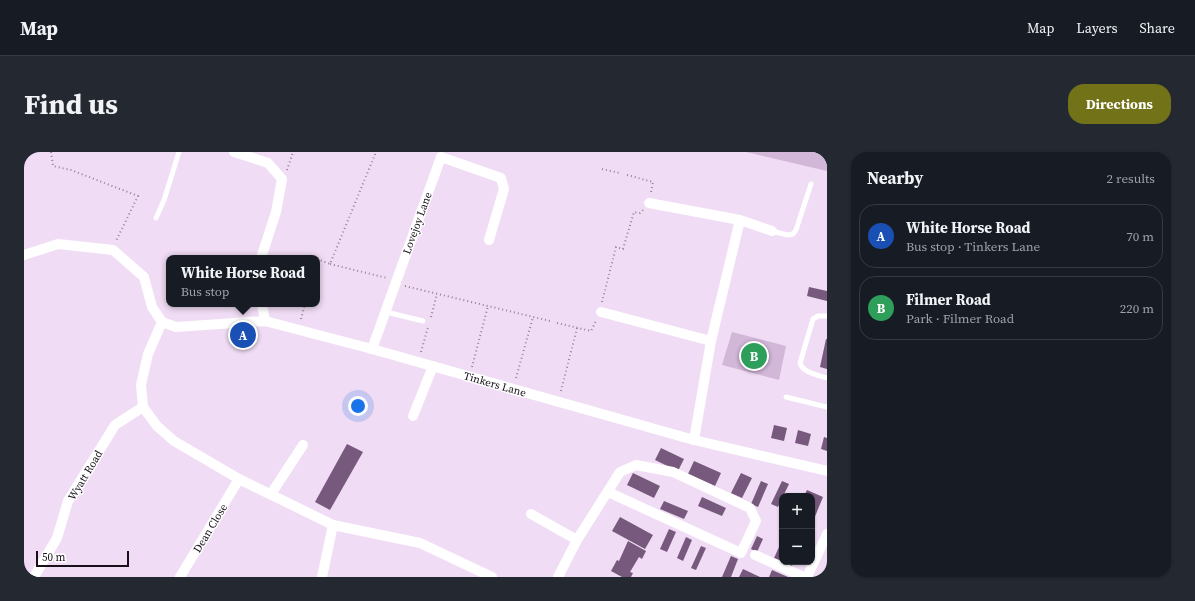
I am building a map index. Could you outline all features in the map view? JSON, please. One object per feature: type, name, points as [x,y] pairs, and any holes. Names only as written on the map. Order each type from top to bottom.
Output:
[{"type":"street","points":[[234,152],[268,163],[282,179],[276,212],[261,255]]},
{"type":"street","name":"Lovejoy Lane","points":[[372,349],[441,157],[501,178],[504,189],[489,240]]},
{"type":"street","points":[[649,203],[740,220],[772,231]]},
{"type":"street","points":[[694,440],[711,342],[740,220]]},
{"type":"street","points":[[24,255],[58,244],[113,250],[144,277],[152,307],[162,322],[148,354],[141,385],[143,406],[157,426],[174,441],[239,479],[332,525],[420,543],[492,577]]},
{"type":"street","points":[[263,307],[265,321]]},
{"type":"street","points":[[601,312],[711,342]]},
{"type":"street","name":"Tinkers Lane","points":[[162,322],[176,327],[265,321],[372,349],[694,440],[827,471]]},
{"type":"street","points":[[413,416],[433,366]]},
{"type":"street","name":"Wyatt Road","points":[[34,577],[57,538],[68,501],[115,425],[143,406]]},
{"type":"street","points":[[271,494],[303,445]]},
{"type":"street","points":[[558,577],[577,540],[620,472],[636,465],[673,472],[750,508],[756,521],[741,554],[608,492]]},
{"type":"street","name":"Dean Close","points":[[180,577],[239,479]]},
{"type":"street","points":[[532,514],[577,540]]},
{"type":"street","points":[[322,577],[332,525]]},
{"type":"street","points":[[755,555],[805,577],[827,534]]},
{"type":"lane","points":[[156,218],[164,200],[179,152]]},
{"type":"lane","points":[[772,231],[787,235],[793,234],[811,184]]},
{"type":"lane","points":[[386,312],[423,321]]},
{"type":"lane","points":[[827,316],[818,316],[813,319],[800,363],[801,368],[806,371],[827,378]]},
{"type":"lane","points":[[786,397],[827,407]]},
{"type":"path","points":[[51,152],[53,166],[71,170],[138,196],[123,224],[113,250]]},
{"type":"path","points":[[282,179],[289,166],[293,152]]},
{"type":"path","points":[[330,264],[376,152]]},
{"type":"path","points":[[602,169],[620,173]]},
{"type":"path","points":[[557,323],[591,332],[601,312],[603,295],[616,248],[623,249],[634,212],[640,213],[649,203],[653,182],[627,175]]},
{"type":"path","points":[[320,260],[390,279],[396,283],[550,321]]},
{"type":"path","points":[[469,377],[488,306]]},
{"type":"path","points":[[298,330],[304,307]]},
{"type":"path","points":[[513,389],[533,317]]},
{"type":"path","points":[[558,402],[577,328]]},
{"type":"shaded area","points":[[746,152],[827,152],[827,171]]},
{"type":"shaded area","points":[[732,332],[786,346],[779,380],[722,365]]},
{"type":"building","points":[[809,287],[827,291],[827,301],[807,296]]},
{"type":"building","points":[[827,339],[827,369],[820,367]]},
{"type":"building","points":[[774,425],[787,428],[784,441],[771,438]]},
{"type":"building","points":[[798,430],[811,434],[808,446],[795,443]]},
{"type":"building","points":[[824,437],[827,438],[827,451],[821,449]]},
{"type":"building","points":[[347,444],[363,452],[330,510],[315,502]]},
{"type":"building","points":[[661,448],[684,459],[678,471],[655,460]]},
{"type":"building","points":[[694,461],[721,473],[715,486],[688,474]]},
{"type":"building","points":[[633,473],[660,486],[654,498],[627,485]]},
{"type":"building","points":[[741,473],[752,478],[742,498],[731,493]]},
{"type":"building","points":[[761,481],[768,484],[758,507],[751,504]]},
{"type":"building","points":[[782,481],[789,484],[785,493],[779,493],[778,507],[771,504]]},
{"type":"building","points":[[807,490],[814,493],[806,493]]},
{"type":"building","points":[[815,494],[823,497],[815,517]]},
{"type":"building","points":[[702,497],[726,508],[722,516],[698,506]]},
{"type":"building","points":[[664,501],[688,511],[684,519],[660,509]]},
{"type":"building","points":[[620,517],[653,535],[645,549],[612,531]]},
{"type":"building","points":[[669,529],[676,532],[667,552],[660,549]]},
{"type":"building","points":[[757,536],[763,539],[757,552],[751,549]]},
{"type":"building","points":[[686,537],[692,540],[683,561],[677,558]]},
{"type":"building","points":[[628,541],[646,551],[642,559],[639,557],[630,572],[633,573],[631,577],[622,577],[611,571],[617,560],[619,561]]},
{"type":"building","points":[[701,546],[706,548],[696,570],[691,568]]},
{"type":"building","points":[[779,547],[779,560],[774,558]]},
{"type":"building","points":[[731,556],[738,559],[731,577],[722,577]]},
{"type":"building","points":[[743,569],[760,577],[739,577]]},
{"type":"building","points":[[772,570],[788,577],[769,577]]},
{"type":"place","name":"White Horse Road","points":[[243,335]]},
{"type":"place","name":"Filmer Road","points":[[754,356]]}]
